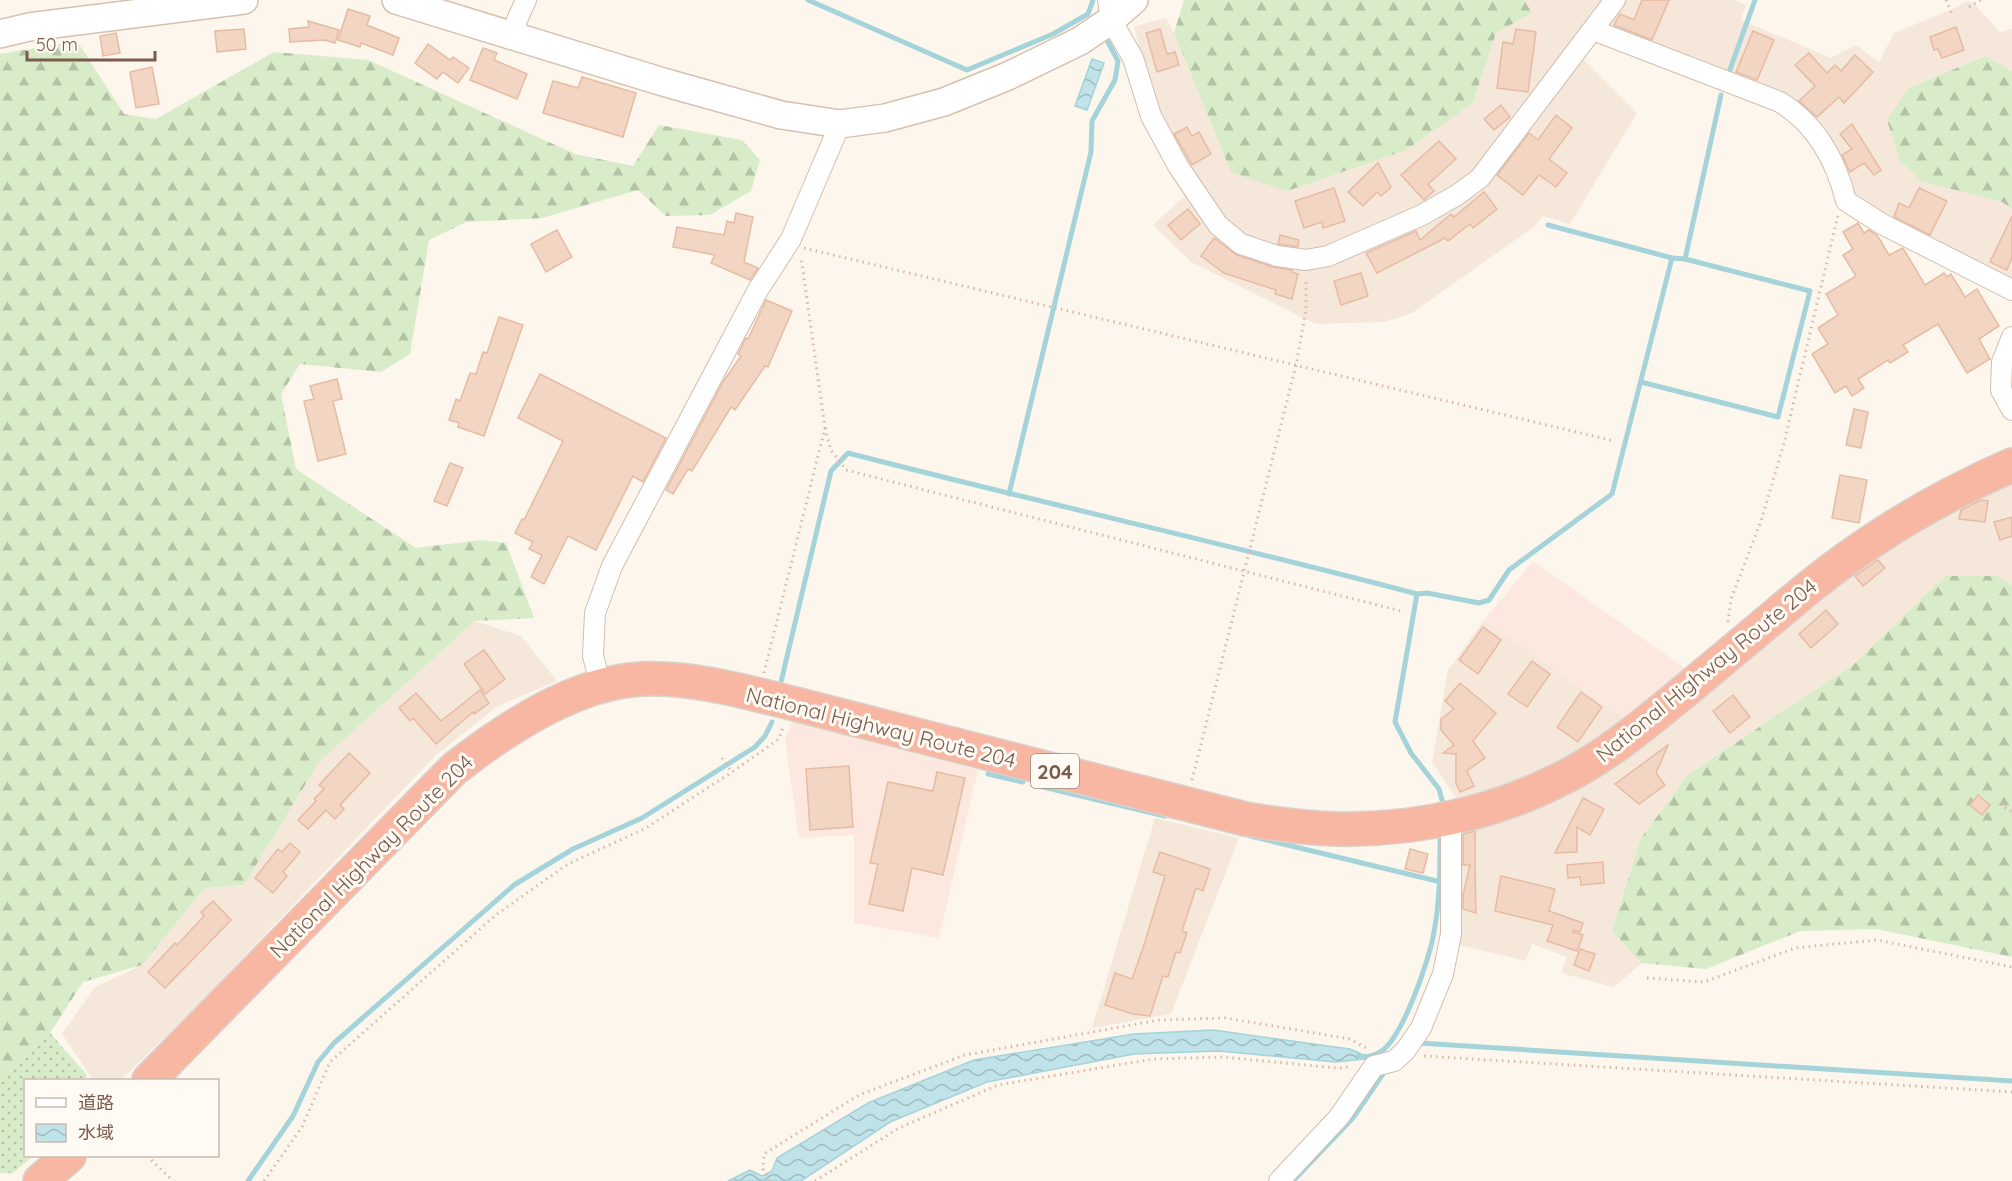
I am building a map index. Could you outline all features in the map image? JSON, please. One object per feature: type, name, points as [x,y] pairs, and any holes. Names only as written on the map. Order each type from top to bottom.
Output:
[{"type":"highway","name":"National Highway Route 204","points":[[149,1079],[454,770],[489,742],[528,719],[567,699],[601,686],[641,679],[683,681],[758,695],[1186,805],[1245,819],[1289,826],[1335,829],[1379,828],[1451,818],[1534,791],[1582,767],[1628,738],[1809,588],[1872,540],[1908,516],[1952,492],[2012,465]]},
{"type":"highway","points":[[40,1181],[67,1157]]},
{"type":"street","points":[[0,34],[29,27],[201,2],[243,0]]},
{"type":"street","points":[[396,0],[663,82],[780,115],[840,124],[885,118],[944,102],[1008,76],[1080,41],[1109,10],[1134,0]]},
{"type":"street","points":[[513,35],[525,0]]},
{"type":"street","points":[[1109,10],[1133,58],[1151,116],[1172,156],[1218,225],[1241,244],[1277,256],[1306,260],[1328,256],[1422,215],[1457,195],[1480,178],[1615,0]]},
{"type":"street","points":[[1593,30],[1780,102],[1796,112],[1821,140],[1842,184],[1846,201],[1882,224],[2012,290]]},
{"type":"street","points":[[601,686],[593,656],[595,613],[612,566],[758,290],[791,239],[840,124]]},
{"type":"street","points":[[2012,337],[2002,362],[2001,390],[2012,410]]},
{"type":"street","points":[[1279,1181],[1339,1117],[1384,1058],[1421,1028],[1443,974],[1451,934],[1451,818]]},
{"type":"path","points":[[1946,0],[1952,14]]},
{"type":"path","points":[[1969,7],[1981,0]]},
{"type":"path","points":[[1733,651],[1727,628],[1731,599],[1761,521],[1781,454],[1839,209],[1846,201]]},
{"type":"path","points":[[1401,611],[846,470],[831,450],[825,428],[800,247],[1614,441]]},
{"type":"path","points":[[1186,805],[1296,365],[1306,310],[1306,260]]},
{"type":"path","points":[[758,695],[825,428]]},
{"type":"path","points":[[264,1181],[302,1127],[330,1062],[496,914],[568,864],[646,828],[779,740],[791,703]]},
{"type":"path","points":[[722,758],[732,772]]},
{"type":"path","points":[[2000,804],[2012,812]]},
{"type":"path","points":[[1647,978],[1704,982],[1795,948],[1877,940],[2012,966]]},
{"type":"path","points":[[769,1181],[763,1169],[764,1154],[859,1095],[965,1055],[1159,1020],[1225,1018],[1350,1039],[1384,1058]]},
{"type":"path","points":[[815,1181],[899,1128],[998,1085],[1154,1059],[1222,1057],[1337,1068],[1384,1058],[1416,1056],[2012,1092]]},
{"type":"path","points":[[149,1157],[173,1181]]},
{"type":"shaded area","points":[[1524,0],[1734,0],[1746,5],[1741,20],[1831,58],[1856,45],[1879,62],[1894,33],[1968,1],[1976,6],[2000,32],[2012,29],[2012,71],[1984,56],[1909,88],[2002,202],[2012,209],[2012,285],[1877,214],[1847,188],[1794,106],[1607,29],[1583,59],[1637,113],[1570,224],[1543,216],[1535,226],[1412,313],[1384,322],[1316,324],[1191,262],[1153,225],[1185,196],[1130,81],[1140,51],[1134,26],[1166,18],[1231,172],[1473,103],[1496,33],[1532,13]]},
{"type":"shaded area","points":[[2012,478],[2012,585],[1997,576],[1945,576],[1854,664],[1689,774],[1641,838],[1612,931],[1642,963],[1626,977],[1613,987],[1561,973],[1567,957],[1532,944],[1526,961],[1446,942],[1448,828],[1529,806],[1842,572]]},
{"type":"shaded area","points":[[1533,561],[1686,669],[1627,720],[1484,620]]},
{"type":"shaded area","points":[[1484,620],[1627,720],[1579,752],[1522,781],[1458,801],[1432,762],[1448,670]]},
{"type":"shaded area","points":[[475,621],[521,636],[557,681],[498,706],[436,755],[191,1012],[122,1079],[92,1079],[62,1034],[95,987],[142,965],[205,888],[244,885],[319,762]]},
{"type":"shaded area","points":[[792,721],[978,770],[939,938],[854,923],[854,835],[799,838],[785,740]]},
{"type":"shaded area","points":[[1155,818],[1239,838],[1171,1014],[1092,1028]]},
{"type":"green space","points":[[1184,0],[1524,0],[1532,13],[1496,33],[1473,103],[1406,150],[1287,191],[1231,172],[1174,33]]},
{"type":"green space","points":[[77,41],[124,114],[156,119],[274,52],[368,60],[575,154],[633,166],[659,125],[742,140],[760,160],[751,191],[710,215],[666,216],[638,190],[542,218],[466,222],[429,240],[410,354],[381,372],[300,364],[281,394],[296,469],[416,548],[481,540],[506,543],[534,618],[475,621],[319,762],[244,885],[205,888],[142,965],[83,982],[50,1033],[0,1082],[0,54]]},
{"type":"green space","points":[[1985,56],[2012,71],[2012,209],[2002,202],[1921,181],[1900,161],[1887,120],[1909,88]]},
{"type":"green space","points":[[1945,576],[1997,576],[2012,585],[2012,957],[1876,929],[1800,931],[1706,969],[1642,963],[1612,931],[1641,838],[1689,774],[1854,664]]},
{"type":"green space","points":[[50,1033],[87,1075],[85,1079],[24,1079],[24,1157],[32,1157],[13,1173],[0,1173],[0,1082]]},
{"type":"water","points":[[1092,59],[1104,63],[1087,110],[1075,106]]},
{"type":"water","points":[[1213,1030],[1350,1049],[1362,1054],[1366,1059],[1335,1062],[1219,1051],[1134,1054],[987,1082],[890,1122],[801,1181],[728,1181],[750,1170],[762,1176],[772,1171],[777,1158],[868,1103],[974,1060],[1134,1034]]},
{"type":"building","points":[[1642,0],[1669,0],[1652,40],[1614,25],[1620,14],[1634,20]]},
{"type":"building","points":[[348,9],[370,16],[367,25],[399,38],[393,55],[361,43],[360,47],[338,40]]},
{"type":"building","points":[[308,21],[339,30],[335,43],[325,40],[290,42],[289,29],[309,27]]},
{"type":"building","points":[[1956,27],[1964,50],[1942,58],[1938,49],[1934,50],[1930,37]]},
{"type":"building","points":[[244,29],[246,49],[217,52],[215,31]]},
{"type":"building","points":[[1160,29],[1167,54],[1175,52],[1179,65],[1157,72],[1146,33]]},
{"type":"building","points":[[1516,29],[1536,32],[1528,92],[1497,88],[1503,42],[1513,44]]},
{"type":"building","points":[[1753,31],[1774,40],[1757,80],[1736,72]]},
{"type":"building","points":[[116,33],[120,53],[103,56],[100,36]]},
{"type":"building","points":[[428,44],[450,60],[453,57],[469,68],[458,83],[443,72],[437,79],[415,63]]},
{"type":"building","points":[[483,48],[497,53],[494,60],[527,74],[517,99],[470,80]]},
{"type":"building","points":[[1809,53],[1827,73],[1835,65],[1841,71],[1855,55],[1873,72],[1844,103],[1839,97],[1817,117],[1799,101],[1815,86],[1795,65]]},
{"type":"building","points":[[152,67],[159,104],[136,108],[130,72]]},
{"type":"building","points":[[582,77],[636,93],[623,137],[543,113],[553,81],[578,88]]},
{"type":"building","points":[[1501,105],[1510,117],[1494,130],[1484,119]]},
{"type":"building","points":[[1556,115],[1572,128],[1549,159],[1567,173],[1556,187],[1539,175],[1523,195],[1497,175],[1529,133],[1538,140]]},
{"type":"building","points":[[1852,124],[1881,170],[1874,175],[1864,163],[1850,172],[1842,155],[1852,149],[1840,134]]},
{"type":"building","points":[[1187,127],[1192,136],[1199,132],[1211,154],[1192,165],[1174,134]]},
{"type":"building","points":[[1439,141],[1456,159],[1428,184],[1434,191],[1424,200],[1401,175]]},
{"type":"building","points":[[1378,163],[1391,187],[1381,196],[1377,192],[1363,206],[1348,192]]},
{"type":"building","points":[[1334,188],[1345,221],[1323,228],[1322,222],[1304,228],[1295,201]]},
{"type":"building","points":[[1919,188],[1947,201],[1930,235],[1894,217],[1899,203],[1909,208]]},
{"type":"building","points":[[1484,192],[1497,209],[1473,228],[1470,224],[1448,241],[1445,238],[1377,273],[1366,253],[1416,231],[1420,240],[1451,214],[1454,217]]},
{"type":"building","points":[[1188,209],[1200,224],[1181,240],[1168,225]]},
{"type":"building","points":[[736,213],[753,217],[744,262],[758,268],[750,280],[711,263],[715,255],[673,247],[677,227],[724,235],[727,221],[734,223]]},
{"type":"building","points":[[2012,216],[2012,258],[2007,270],[1990,262]]},
{"type":"building","points":[[1858,223],[1864,233],[1869,230],[1877,235],[1889,255],[1903,248],[1925,285],[1944,273],[1947,277],[1951,274],[1965,297],[1977,289],[1999,326],[1979,339],[1990,359],[1967,373],[1938,324],[1903,345],[1908,352],[1890,363],[1888,360],[1858,379],[1864,388],[1852,396],[1846,386],[1835,393],[1812,354],[1828,344],[1818,328],[1838,315],[1826,294],[1856,276],[1843,255],[1853,249],[1843,232]]},
{"type":"building","points":[[557,230],[572,257],[546,272],[531,244]]},
{"type":"building","points":[[1280,235],[1299,240],[1298,247],[1278,244]]},
{"type":"building","points":[[1214,238],[1237,255],[1273,267],[1292,270],[1298,274],[1292,299],[1275,294],[1276,290],[1224,273],[1201,256]]},
{"type":"building","points":[[1361,273],[1368,296],[1341,305],[1334,281]]},
{"type":"building","points":[[766,300],[792,311],[768,367],[765,366],[735,410],[731,407],[692,471],[688,469],[673,494],[666,490],[723,382],[741,356],[738,354],[746,338],[748,339]]},
{"type":"building","points":[[499,317],[523,325],[484,436],[458,427],[459,423],[449,420],[456,399],[460,401],[470,373],[476,374],[483,352],[487,353]]},
{"type":"building","points":[[540,374],[666,438],[643,482],[633,476],[596,550],[568,536],[544,584],[531,577],[542,555],[529,549],[533,542],[515,533],[522,519],[524,520],[563,441],[518,418]]},
{"type":"building","points":[[337,379],[342,399],[333,401],[346,454],[318,461],[304,401],[314,399],[310,386]]},
{"type":"building","points":[[1854,409],[1868,412],[1861,448],[1846,445]]},
{"type":"building","points":[[450,463],[463,468],[447,506],[434,501]]},
{"type":"building","points":[[1840,475],[1867,480],[1859,523],[1832,518]]},
{"type":"building","points":[[1981,500],[1988,501],[1985,522],[1959,519],[1961,510]]},
{"type":"building","points":[[2012,517],[2012,536],[2000,540],[1994,522]]},
{"type":"building","points":[[1878,560],[1885,568],[1863,586],[1855,576]]},
{"type":"building","points":[[1826,610],[1838,624],[1811,648],[1799,634]]},
{"type":"building","points":[[1483,627],[1501,640],[1478,674],[1459,660]]},
{"type":"building","points":[[484,650],[505,679],[485,694],[464,664]]},
{"type":"building","points":[[1532,661],[1550,674],[1527,707],[1508,694]]},
{"type":"building","points":[[1460,683],[1496,713],[1473,741],[1485,758],[1467,771],[1474,786],[1460,792],[1456,783],[1456,754],[1443,753],[1454,745],[1441,730],[1441,719],[1454,709],[1445,701]]},
{"type":"building","points":[[480,690],[489,703],[474,714],[473,712],[436,744],[413,718],[410,721],[399,708],[416,693],[441,721]]},
{"type":"building","points":[[1581,692],[1602,707],[1578,742],[1557,727]]},
{"type":"building","points":[[1733,695],[1750,717],[1730,733],[1713,711]]},
{"type":"building","points":[[1668,745],[1656,773],[1665,785],[1639,804],[1615,784]]},
{"type":"building","points":[[349,753],[370,773],[340,805],[344,809],[335,819],[326,810],[308,829],[298,820],[324,789],[319,785]]},
{"type":"building","points":[[849,766],[853,827],[810,830],[806,769]]},
{"type":"building","points":[[937,772],[965,778],[943,875],[912,868],[903,911],[869,904],[878,864],[870,863],[888,782],[933,791]]},
{"type":"building","points":[[1978,795],[1990,805],[1982,815],[1970,805]]},
{"type":"building","points":[[1583,798],[1604,809],[1590,835],[1577,827],[1577,852],[1555,853]]},
{"type":"building","points":[[1475,831],[1476,913],[1463,909],[1463,895],[1470,865],[1463,865],[1463,834]]},
{"type":"building","points":[[290,843],[300,852],[283,872],[287,876],[273,893],[255,878],[278,849],[282,852]]},
{"type":"building","points":[[1410,849],[1428,854],[1423,873],[1405,869]]},
{"type":"building","points":[[1160,852],[1210,869],[1203,891],[1196,888],[1182,931],[1187,933],[1180,953],[1176,952],[1168,977],[1163,976],[1150,1016],[1133,1014],[1105,1005],[1115,973],[1132,979],[1165,876],[1153,872]]},
{"type":"building","points":[[1603,862],[1604,883],[1581,885],[1580,877],[1568,878],[1567,865]]},
{"type":"building","points":[[1501,876],[1555,889],[1549,911],[1583,923],[1580,932],[1574,930],[1573,932],[1583,935],[1577,951],[1547,941],[1553,925],[1495,911]]},
{"type":"building","points":[[213,901],[231,920],[165,988],[148,972],[204,916],[201,912]]},
{"type":"building","points":[[1580,949],[1595,954],[1589,971],[1574,965]]},
{"type":"waterway","points":[[808,0],[967,70],[1053,34],[1088,14],[1093,0]]},
{"type":"waterway","points":[[1728,75],[1755,0]]},
{"type":"waterway","points":[[1009,494],[1091,152],[1092,121],[1115,80],[1118,61],[1108,42]]},
{"type":"waterway","points":[[1548,225],[1672,258],[1685,259],[1721,95]]},
{"type":"waterway","points":[[781,682],[831,471],[848,453],[1417,594],[1427,593],[1479,603],[1489,600],[1509,570],[1612,494],[1672,258]]},
{"type":"waterway","points":[[1641,382],[1778,417],[1810,291],[1685,259]]},
{"type":"waterway","points":[[1417,594],[1395,722],[1411,753],[1439,789],[1442,800]]},
{"type":"waterway","points":[[248,1181],[293,1116],[318,1062],[334,1043],[514,885],[573,849],[642,818],[755,747],[765,736],[772,722]]},
{"type":"waterway","points":[[988,774],[1023,782]]},
{"type":"waterway","points":[[1039,786],[1165,816]]},
{"type":"waterway","points":[[1250,836],[1441,882]]},
{"type":"waterway","points":[[1358,1056],[1375,1054],[1388,1044],[1406,1016],[1414,997],[1436,920],[1440,836]]},
{"type":"waterway","points":[[1419,1043],[2012,1081]]},
{"type":"waterway","points":[[1293,1181],[1353,1118],[1387,1068]]}]
